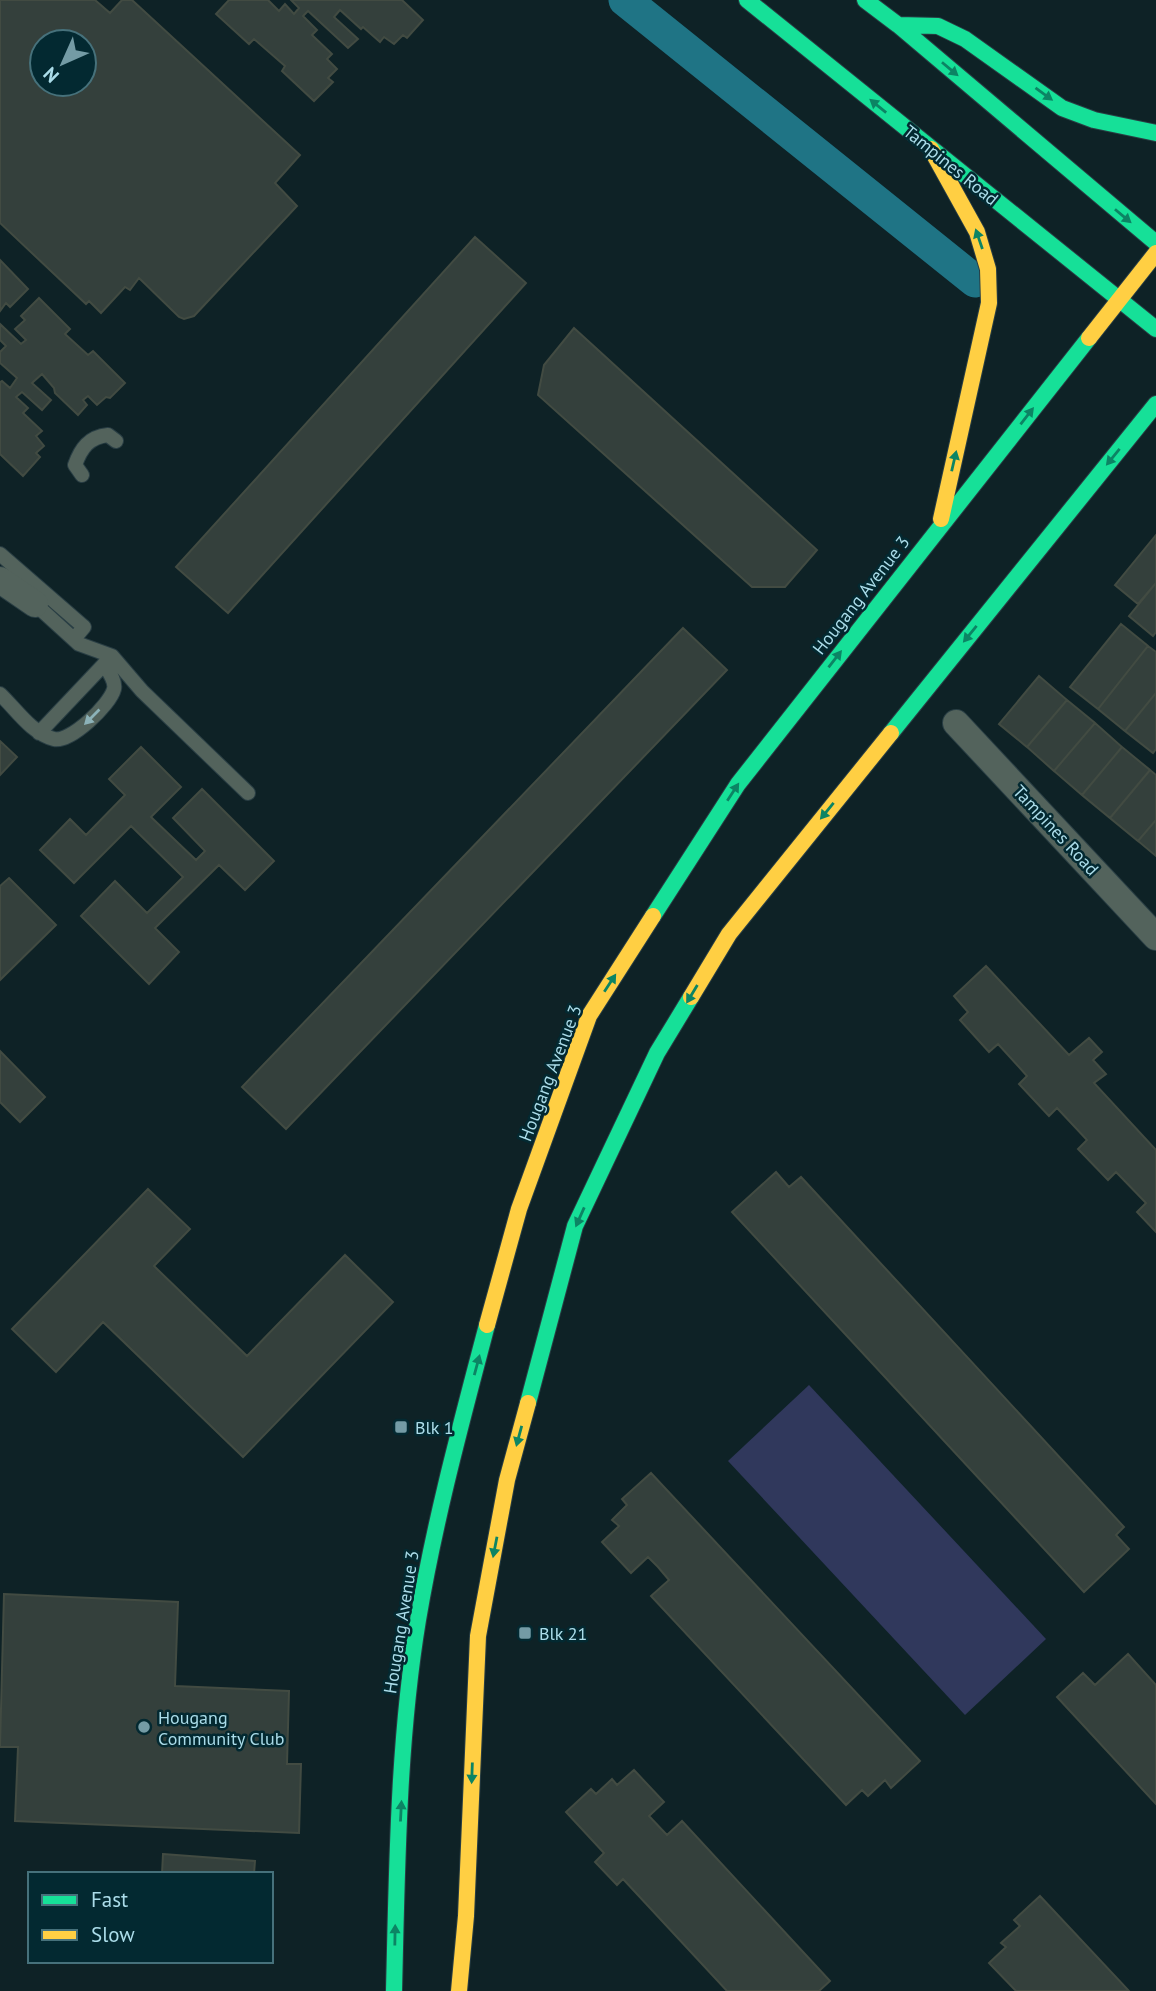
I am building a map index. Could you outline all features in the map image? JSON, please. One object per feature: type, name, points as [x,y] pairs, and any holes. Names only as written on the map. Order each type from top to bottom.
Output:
[{"type":"main road","name":"Tampines Road","points":[[747,0],[1156,329]]},
{"type":"main road","points":[[865,0],[1156,243]]},
{"type":"main road","points":[[898,25],[938,26],[975,46],[1062,108],[1094,120],[1156,134]]},
{"type":"main road","points":[[931,149],[977,232],[988,269],[989,303],[939,528]]},
{"type":"main road","name":"Hougang Avenue 3","points":[[394,1991],[397,1879],[406,1728],[418,1622],[446,1477],[519,1209],[589,1016],[737,784],[1156,253]]},
{"type":"main road","points":[[459,1991],[466,1916],[478,1636],[508,1480],[575,1226],[657,1053],[729,934],[1156,404]]},
{"type":"street","points":[[0,580],[35,604]]},
{"type":"street","name":"Tampines Road","points":[[957,723],[1156,937]]},
{"type":"lane","points":[[82,475],[75,465],[86,443],[97,436],[108,435],[116,441]]},
{"type":"lane","points":[[0,554],[84,627],[74,639]]},
{"type":"lane","points":[[35,604],[74,639],[108,660],[248,793]]},
{"type":"lane","points":[[38,733],[108,660]]},
{"type":"lane","points":[[0,694],[38,733],[61,740],[94,714],[114,689],[108,660]]},
{"type":"shaded area","points":[[809,1385],[1046,1639],[965,1715],[728,1461]]},
{"type":"building","points":[[0,0],[95,0],[110,13],[122,0],[132,0],[300,155],[275,183],[297,206],[194,316],[184,319],[179,317],[139,278],[130,290],[125,287],[101,313],[89,301],[86,304],[0,223]]},
{"type":"building","points":[[229,0],[268,0],[279,11],[285,4],[294,14],[299,8],[291,0],[402,0],[423,20],[407,38],[403,35],[394,44],[384,37],[380,42],[340,10],[334,17],[358,39],[348,48],[308,11],[303,16],[317,30],[312,35],[332,54],[327,59],[337,69],[328,78],[333,82],[314,101],[282,71],[285,66],[254,39],[249,44],[216,14]]},
{"type":"building","points":[[475,237],[526,283],[228,613],[176,567]]},
{"type":"building","points":[[0,260],[28,289],[10,307],[6,303],[0,311]]},
{"type":"building","points":[[39,298],[70,329],[65,334],[88,355],[93,351],[125,383],[110,398],[106,397],[97,405],[88,396],[83,400],[87,405],[78,415],[55,393],[42,374],[32,383],[51,400],[42,410],[22,392],[16,397],[28,408],[23,413],[42,431],[36,436],[44,446],[36,453],[40,457],[23,476],[0,454],[0,382],[10,388],[17,378],[0,363],[0,352],[6,346],[0,340],[0,324],[21,344],[26,340],[15,329],[25,320],[21,316]]},
{"type":"building","points":[[574,328],[817,550],[785,587],[752,587],[538,395],[544,365]]},
{"type":"building","points":[[1156,535],[1156,583],[1138,604],[1115,585]]},
{"type":"building","points":[[1156,583],[1156,632],[1153,636],[1129,616]]},
{"type":"building","points":[[1121,624],[1148,646],[1098,709],[1070,687]]},
{"type":"building","points":[[683,628],[727,670],[286,1129],[242,1087]]},
{"type":"building","points":[[1148,646],[1156,652],[1156,693],[1125,731],[1098,709]]},
{"type":"building","points":[[1039,676],[1067,700],[1027,747],[999,724]]},
{"type":"building","points":[[1156,693],[1156,749],[1153,753],[1125,731]]},
{"type":"building","points":[[1067,700],[1095,723],[1054,771],[1027,747]]},
{"type":"building","points":[[1095,723],[1122,747],[1082,795],[1054,771]]},
{"type":"building","points":[[0,741],[17,757],[0,775]]},
{"type":"building","points":[[141,747],[181,787],[151,817],[196,860],[205,851],[173,818],[202,789],[274,861],[245,890],[219,865],[155,928],[179,952],[149,984],[81,916],[115,881],[147,913],[183,877],[131,826],[74,883],[40,850],[70,819],[86,835],[125,795],[109,779]]},
{"type":"building","points":[[1122,747],[1150,770],[1110,818],[1082,795]]},
{"type":"building","points":[[1150,770],[1156,775],[1156,820],[1138,841],[1110,818]]},
{"type":"building","points":[[1156,820],[1156,856],[1138,841]]},
{"type":"building","points":[[9,878],[56,925],[0,980],[0,886]]},
{"type":"building","points":[[986,966],[1069,1055],[1089,1038],[1102,1052],[1093,1060],[1106,1074],[1094,1083],[1156,1150],[1156,1232],[1137,1212],[1146,1203],[1116,1172],[1108,1180],[1078,1149],[1087,1140],[1057,1108],[1049,1116],[1019,1084],[1027,1076],[998,1044],[989,1052],[960,1020],[968,1012],[954,996]]},
{"type":"building","points":[[0,1051],[45,1097],[20,1122],[0,1102]]},
{"type":"building","points":[[776,1172],[789,1187],[801,1177],[1124,1527],[1116,1535],[1129,1549],[1084,1592],[732,1212]]},
{"type":"building","points":[[148,1189],[190,1229],[154,1266],[247,1356],[345,1255],[393,1302],[243,1457],[103,1322],[56,1372],[12,1329]]},
{"type":"building","points":[[651,1473],[920,1761],[891,1788],[885,1780],[868,1796],[862,1790],[846,1805],[651,1596],[669,1580],[658,1567],[648,1557],[631,1573],[602,1542],[619,1526],[612,1520],[627,1505],[622,1499]]},
{"type":"building","name":"Hougang Community Club","points":[[4,1594],[178,1602],[175,1686],[289,1691],[287,1764],[301,1764],[299,1833],[15,1821],[18,1747],[0,1747]]},
{"type":"building","points":[[1128,1654],[1156,1685],[1156,1804],[1057,1697],[1083,1673],[1095,1685]]},
{"type":"building","points":[[634,1770],[664,1802],[649,1816],[667,1835],[682,1821],[830,1981],[819,1991],[727,1991],[623,1879],[617,1885],[595,1862],[604,1853],[566,1812],[591,1789],[596,1794],[612,1779],[617,1785]]},
{"type":"building","points":[[163,1854],[255,1861],[254,1872],[162,1872]]},
{"type":"building","points":[[1040,1896],[1129,1991],[1016,1991],[989,1963],[1006,1947],[1001,1943],[1020,1926],[1014,1920]]},
{"type":"waterway","points":[[625,0],[975,281]]},
{"type":"traffic: fast","points":[[747,0],[1156,329]]},
{"type":"traffic: fast","points":[[865,0],[1156,243]]},
{"type":"traffic: fast","points":[[898,25],[938,26],[965,39],[1062,108],[1094,120],[1156,133]]},
{"type":"traffic: fast","points":[[653,916],[738,784],[1089,338]]},
{"type":"traffic: fast","points":[[891,733],[1156,404]]},
{"type":"traffic: fast","points":[[528,1403],[575,1226],[657,1053],[691,997]]},
{"type":"traffic: fast","points":[[394,1991],[402,1758],[411,1666],[440,1508],[487,1325]]},
{"type":"traffic: slow","points":[[931,149],[977,232],[988,269],[989,303],[941,519]]},
{"type":"traffic: slow","points":[[1089,338],[1156,253]]},
{"type":"traffic: slow","points":[[691,997],[729,934],[891,733]]},
{"type":"traffic: slow","points":[[487,1325],[519,1209],[589,1016],[653,916]]},
{"type":"traffic: slow","points":[[459,1991],[466,1916],[478,1636],[507,1480],[528,1403]]},
{"type":"place","name":"Blk 1","points":[[401,1427]]},
{"type":"place","name":"Blk 21","points":[[525,1633]]},
{"type":"place","name":"Hougang Community Club","points":[[144,1727]]}]
